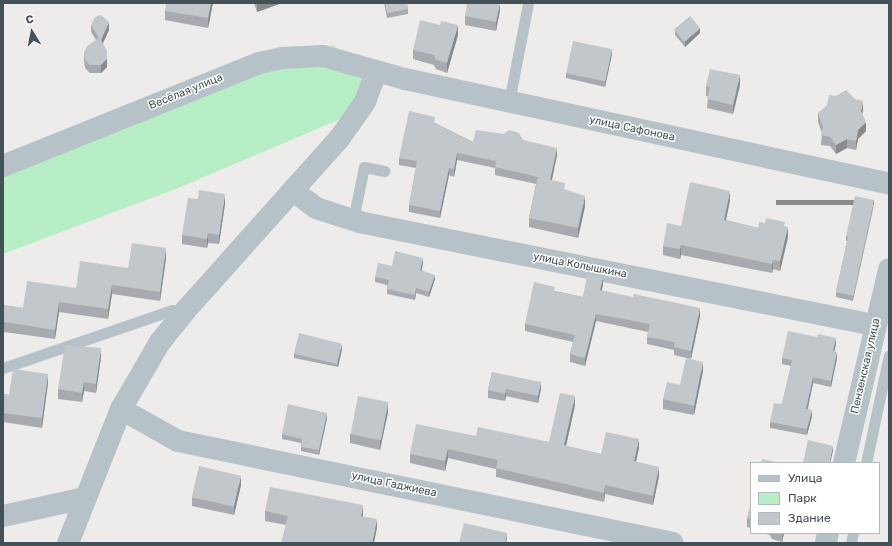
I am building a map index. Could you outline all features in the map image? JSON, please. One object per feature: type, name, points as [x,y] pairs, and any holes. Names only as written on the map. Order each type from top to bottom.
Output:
[{"type":"street","name":"Весёлая улица","points":[[3,166],[259,63],[283,58],[323,56],[376,72]]},
{"type":"street","name":"улица Сафонова","points":[[376,72],[889,184]]},
{"type":"street","points":[[68,543],[121,409],[140,373],[185,311],[344,132],[365,102],[376,72]]},
{"type":"street","name":"улица Колышкина","points":[[293,190],[316,208],[353,220],[874,325]]},
{"type":"street","name":"Пензенская улица","points":[[844,462],[874,325],[889,269]]},
{"type":"street","name":"улица Гаджиева","points":[[121,409],[178,441],[673,543]]},
{"type":"street","points":[[3,516],[85,498]]},
{"type":"lane","points":[[509,102],[528,3]]},
{"type":"lane","points":[[353,220],[364,166],[385,171]]},
{"type":"lane","points":[[3,368],[172,310],[185,311]]},
{"type":"lane","points":[[866,462],[889,355]]},
{"type":"green space","points":[[333,45],[364,68],[358,95],[345,117],[178,188],[3,254],[3,171]]},
{"type":"building","points":[[166,3],[211,3],[208,18],[165,11]]},
{"type":"building","points":[[385,3],[407,3],[408,9],[387,13]]},
{"type":"building","points":[[467,3],[500,3],[496,22],[465,16]]},
{"type":"building","points":[[101,15],[109,22],[101,40],[107,51],[107,59],[101,65],[90,65],[85,60],[84,53],[87,46],[99,38],[91,25],[95,17]]},
{"type":"building","points":[[690,16],[700,28],[684,42],[674,29]]},
{"type":"building","points":[[420,20],[440,25],[441,21],[458,25],[447,63],[436,60],[434,55],[413,50]]},
{"type":"building","points":[[573,41],[612,49],[605,82],[566,73]]},
{"type":"building","points":[[710,69],[740,75],[733,105],[707,99],[710,87],[706,86]]},
{"type":"building","points":[[846,90],[855,99],[863,101],[861,111],[866,122],[858,130],[856,141],[847,139],[836,145],[830,137],[821,135],[823,127],[818,113],[827,105],[829,95],[836,96]]},
{"type":"building","points":[[409,111],[435,117],[434,123],[473,142],[476,130],[504,134],[509,130],[519,133],[523,140],[557,148],[550,180],[495,167],[496,161],[457,153],[454,169],[449,168],[440,211],[409,205],[417,161],[399,158]]},
{"type":"building","points":[[538,177],[565,183],[564,189],[585,196],[578,228],[529,218]]},
{"type":"building","points":[[690,182],[730,191],[724,220],[758,228],[759,222],[765,223],[766,218],[785,222],[784,226],[788,227],[780,261],[773,260],[772,264],[681,245],[680,249],[663,246],[667,223],[681,226]]},
{"type":"building","points":[[199,190],[225,194],[219,235],[208,233],[207,239],[182,235],[188,198],[198,199]]},
{"type":"building","points":[[855,196],[874,200],[853,296],[836,292]]},
{"type":"building","points":[[132,243],[166,248],[160,292],[112,285],[108,309],[59,302],[55,330],[4,322],[3,329],[3,305],[23,308],[27,281],[76,288],[80,261],[128,268]]},
{"type":"building","points":[[395,251],[423,258],[420,270],[435,275],[429,292],[416,288],[415,295],[387,289],[389,280],[375,277],[378,263],[392,266]]},
{"type":"building","points":[[587,274],[603,277],[600,290],[633,297],[634,294],[700,308],[691,351],[674,347],[675,342],[647,337],[650,324],[596,314],[585,358],[570,354],[575,335],[525,324],[534,282],[555,287],[554,291],[583,297]]},
{"type":"building","points":[[788,331],[817,337],[818,334],[836,338],[833,351],[837,352],[831,381],[813,377],[806,409],[812,410],[807,429],[770,422],[774,403],[782,404],[792,360],[782,358]]},
{"type":"building","points":[[299,333],[342,344],[337,364],[294,353]]},
{"type":"building","points":[[65,345],[101,348],[96,384],[84,382],[82,393],[58,389]]},
{"type":"building","points":[[686,358],[703,362],[694,406],[663,399],[667,382],[680,385]]},
{"type":"building","points":[[13,369],[48,374],[42,418],[3,413],[3,394],[9,395]]},
{"type":"building","points":[[492,372],[541,382],[538,396],[506,389],[505,394],[488,390]]},
{"type":"building","points":[[560,393],[575,396],[564,445],[601,454],[606,432],[639,439],[634,461],[659,467],[653,496],[605,485],[604,493],[496,468],[498,460],[448,449],[445,461],[410,454],[416,424],[476,436],[478,427],[549,442]]},
{"type":"building","points":[[358,396],[388,402],[381,440],[351,434]]},
{"type":"building","points":[[288,404],[327,413],[319,450],[301,447],[302,439],[282,434]]},
{"type":"building","points":[[808,440],[833,446],[829,462],[803,462]]},
{"type":"building","points":[[762,459],[775,462],[761,462]]},
{"type":"building","points":[[199,466],[241,476],[234,507],[192,497]]},
{"type":"building","points":[[270,487],[363,505],[361,516],[377,519],[372,543],[281,543],[288,516],[265,511]]},
{"type":"building","points":[[750,508],[750,519],[747,518]]},
{"type":"building","points":[[464,523],[507,533],[505,543],[459,543]]}]
